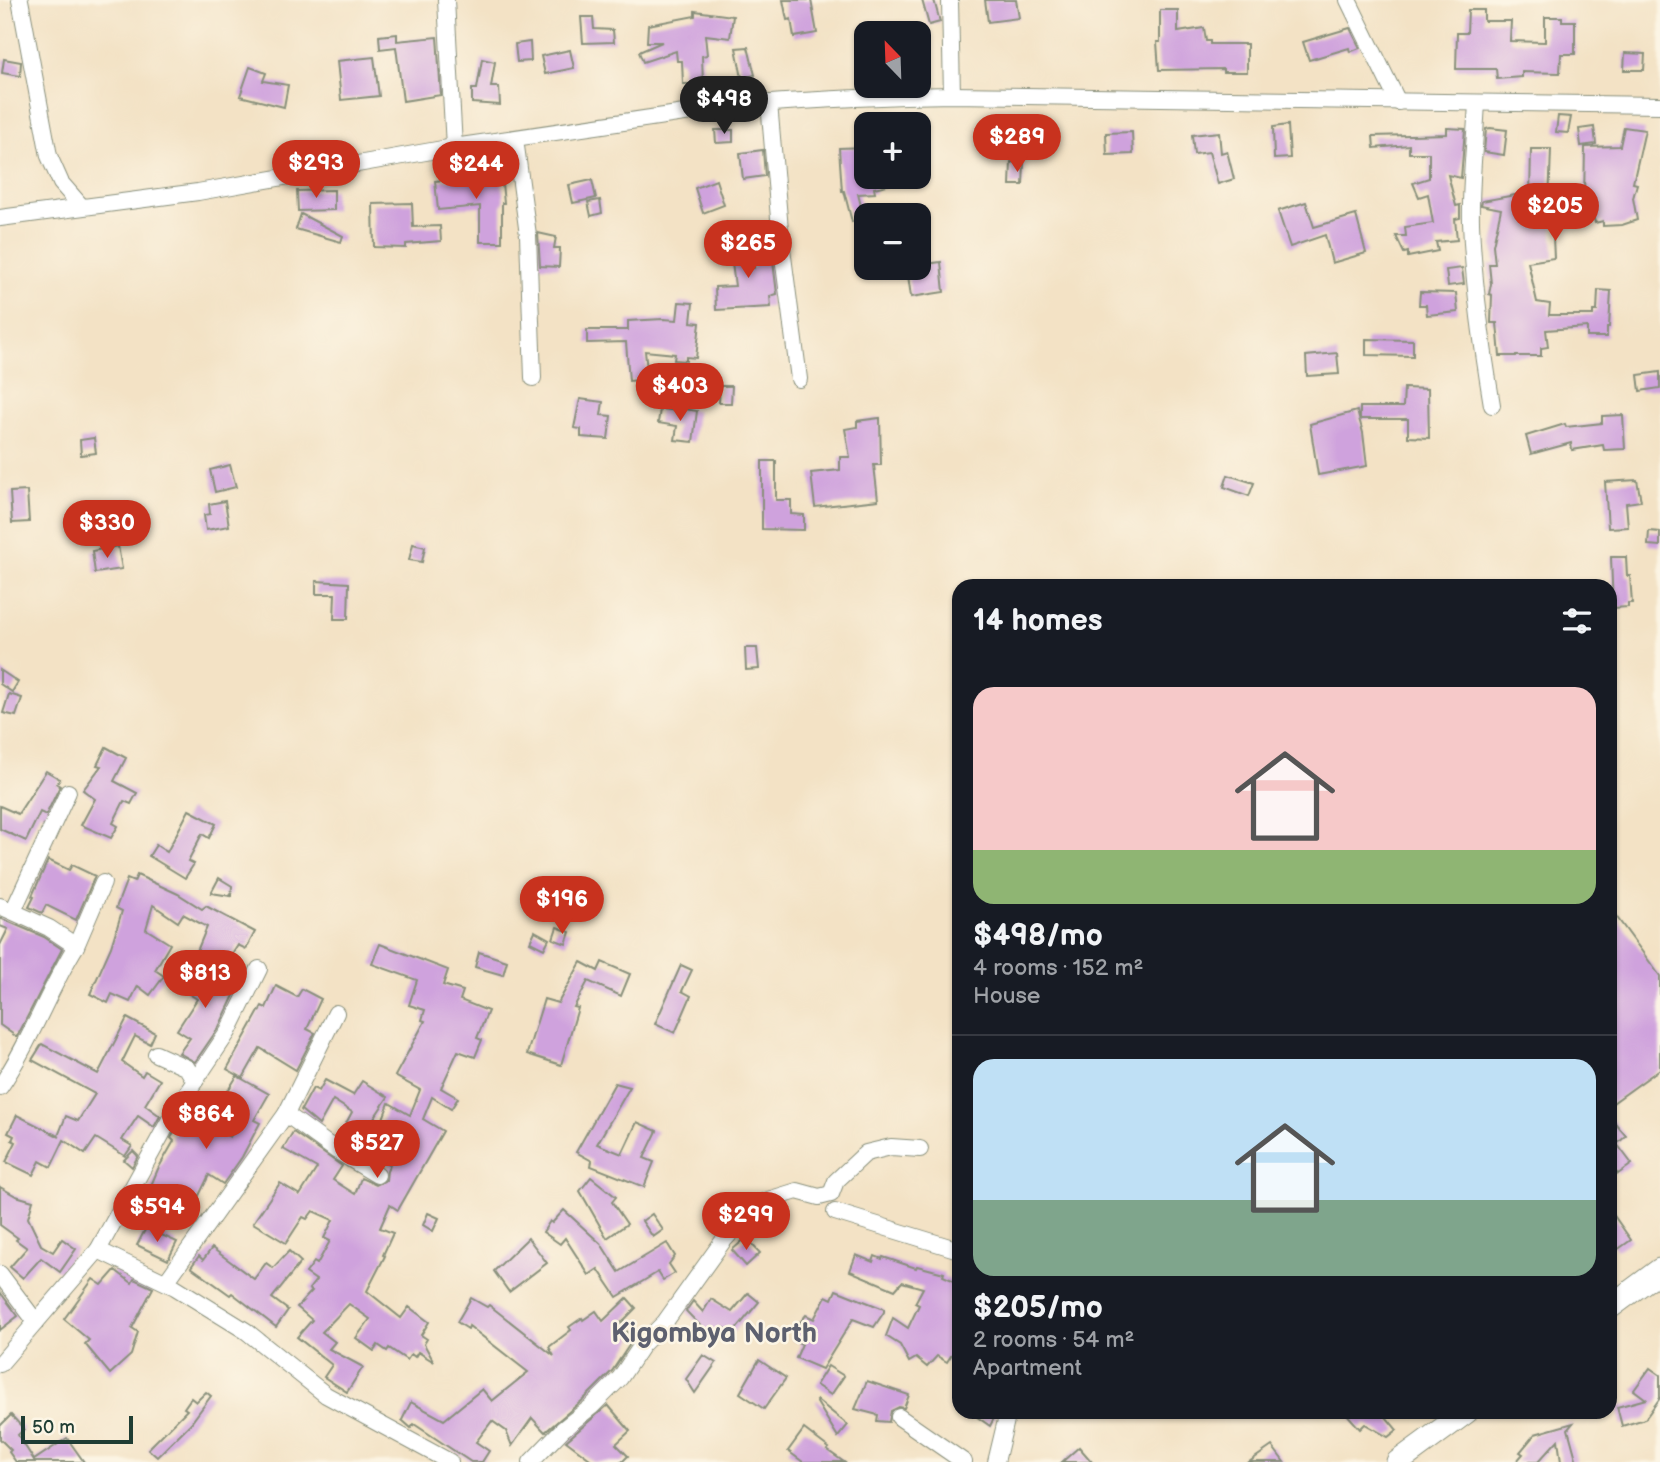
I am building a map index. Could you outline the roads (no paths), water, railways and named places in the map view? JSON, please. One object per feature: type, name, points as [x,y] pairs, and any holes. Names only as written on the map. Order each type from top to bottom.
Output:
[{"type":"highway","points":[[1617,1302],[1660,1270]]},
{"type":"highway","points":[[1398,1462],[1456,1419]]},
{"type":"street","points":[[20,0],[49,156],[61,183],[81,206]]},
{"type":"street","points":[[446,0],[454,147]]},
{"type":"street","points":[[950,0],[952,95]]},
{"type":"street","points":[[1348,0],[1398,102]]},
{"type":"street","points":[[0,218],[245,185],[454,147],[732,106],[769,103],[876,96],[952,95],[1660,106]]},
{"type":"street","points":[[769,103],[781,241],[799,379]]},
{"type":"street","points":[[1477,103],[1472,231],[1479,323],[1492,405]]},
{"type":"street","points":[[515,139],[527,235],[533,378]]},
{"type":"street","points":[[68,792],[6,909],[49,928],[76,946]]},
{"type":"street","points":[[0,1087],[76,946],[103,883]]},
{"type":"street","points":[[0,1364],[98,1250],[174,1112],[228,1032],[259,969]]},
{"type":"street","points":[[166,1282],[286,1114],[336,1013]]},
{"type":"street","points":[[156,1054],[187,1068],[195,1081]]},
{"type":"street","points":[[286,1114],[337,1151],[377,1175]]},
{"type":"street","points":[[531,1462],[620,1378],[642,1345],[665,1322],[723,1241],[768,1200],[797,1191],[819,1197],[831,1194],[836,1181],[866,1153],[891,1147],[920,1149]]},
{"type":"street","points":[[835,1212],[952,1248]]},
{"type":"street","points":[[98,1250],[166,1282],[246,1331],[326,1395],[450,1462]]},
{"type":"street","points":[[0,1275],[36,1322]]},
{"type":"street","points":[[899,1417],[964,1462]]},
{"type":"street","points":[[996,1462],[1006,1419]]},
{"type":"district","name":"Kigombya North","points":[[714,1333]]}]
